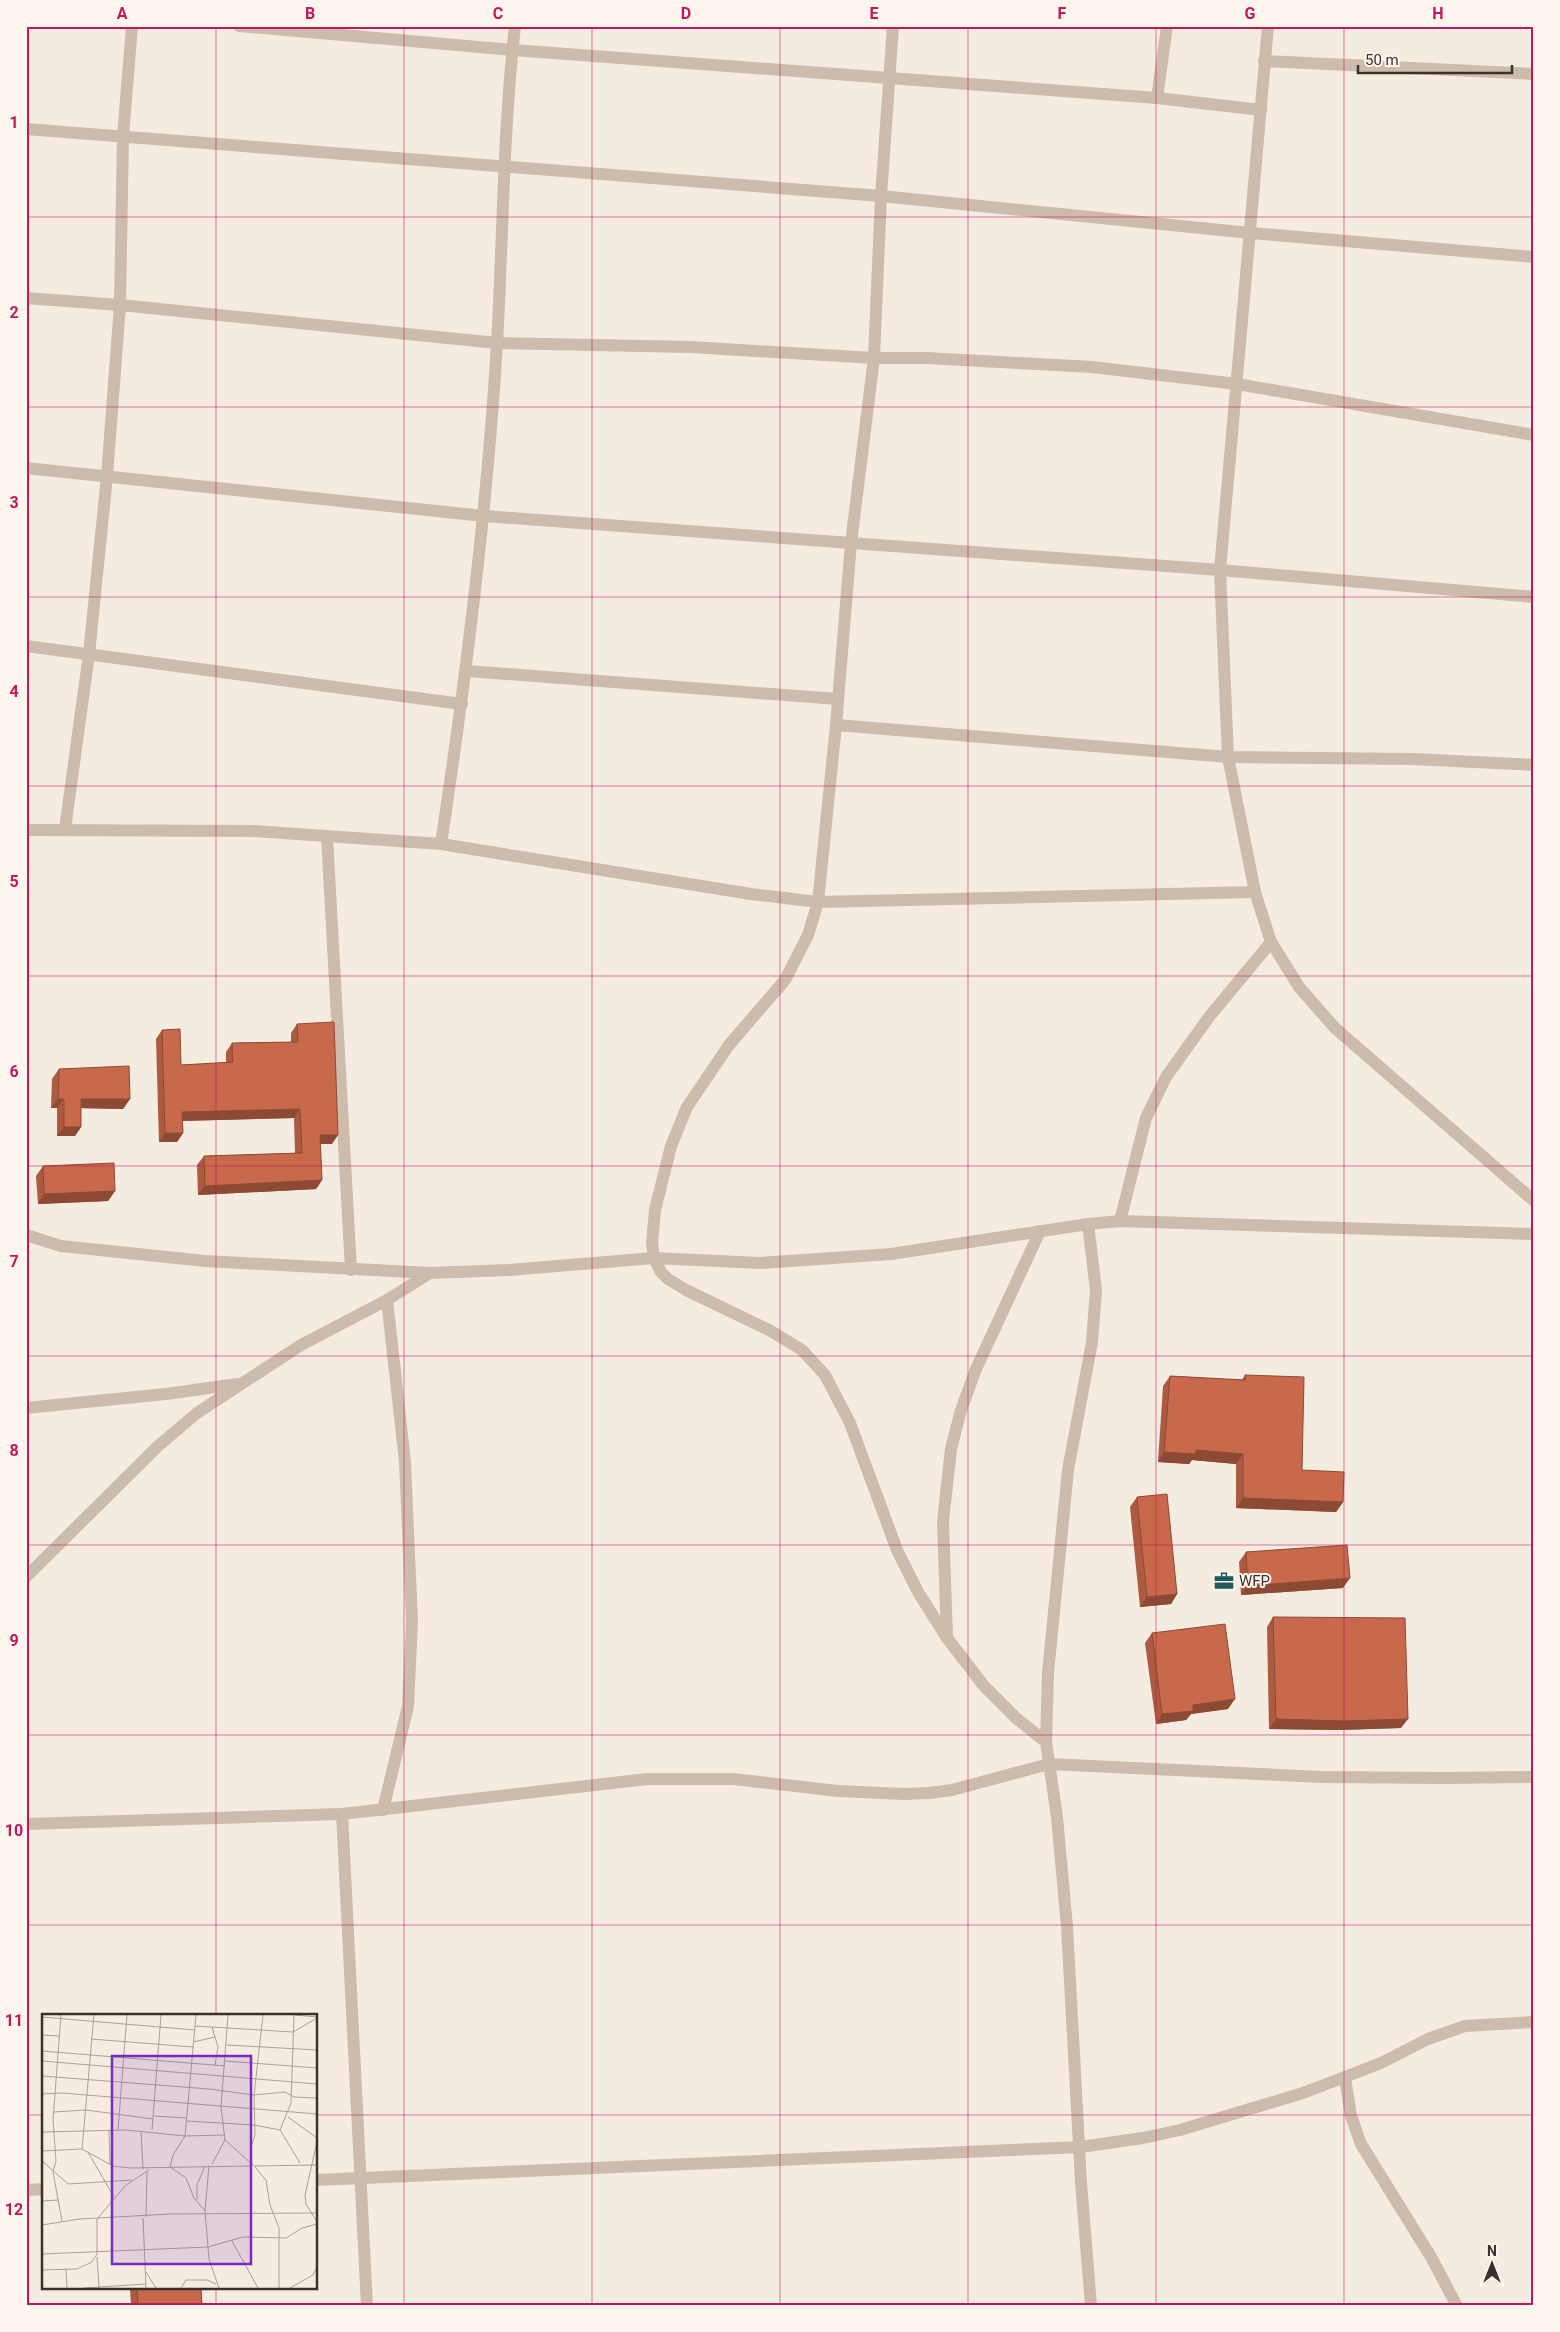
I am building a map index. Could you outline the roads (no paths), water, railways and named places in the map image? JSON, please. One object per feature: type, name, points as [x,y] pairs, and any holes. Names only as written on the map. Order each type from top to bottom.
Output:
[{"type":"street","points":[[65,829],[89,654],[107,476],[120,305],[123,136],[132,26]]},
{"type":"street","points":[[239,26],[513,50],[1157,98],[1260,110]]},
{"type":"street","points":[[441,844],[467,671],[484,516],[497,343],[505,166],[515,26]]},
{"type":"street","points":[[893,26],[881,196],[874,358],[851,543],[836,725],[818,902],[808,935],[785,980],[729,1045],[687,1107],[671,1146],[655,1210],[652,1243],[654,1258],[661,1272],[668,1279],[686,1290],[771,1331],[802,1350],[825,1375],[850,1423],[897,1550],[918,1592],[947,1638],[984,1686],[1016,1718],[1046,1742]]},
{"type":"street","points":[[1157,98],[1167,26]]},
{"type":"street","points":[[1268,26],[1220,570],[1228,757],[1256,892],[1271,942],[1298,986],[1335,1028],[1534,1201]]},
{"type":"street","points":[[1264,61],[1534,74]]},
{"type":"street","points":[[26,129],[881,196],[1534,257]]},
{"type":"street","points":[[26,298],[120,305],[497,343],[691,347],[874,358],[926,358],[1092,366],[1237,384],[1534,434]]},
{"type":"street","points":[[26,468],[484,516],[1220,570],[1534,597]]},
{"type":"street","points":[[26,646],[462,704]]},
{"type":"street","points":[[467,671],[838,699]]},
{"type":"street","points":[[836,725],[1228,757],[1412,759],[1534,765]]},
{"type":"street","points":[[26,830],[254,831],[441,844],[751,894],[818,902],[1256,892]]},
{"type":"street","points":[[327,837],[351,1270]]},
{"type":"street","points":[[1120,1221],[1146,1118],[1166,1077],[1209,1016],[1271,942]]},
{"type":"street","points":[[26,1235],[60,1246],[205,1261],[430,1273],[509,1270],[654,1258],[760,1263],[873,1255],[1120,1221],[1534,1234]]},
{"type":"street","points":[[1088,1224],[1096,1290],[1092,1342],[1068,1470],[1048,1673],[1046,1742],[1057,1817],[1067,1927],[1091,2306]]},
{"type":"street","points":[[947,1638],[943,1521],[951,1449],[961,1410],[976,1369],[1040,1231]]},
{"type":"street","points":[[26,1577],[157,1447],[197,1413],[301,1345],[386,1300],[430,1273]]},
{"type":"street","points":[[383,1810],[408,1706],[412,1622],[405,1462],[386,1300]]},
{"type":"street","points":[[26,1408],[157,1395],[239,1384]]},
{"type":"street","points":[[26,1824],[342,1814],[646,1779],[733,1779],[838,1791],[905,1794],[929,1793],[952,1790],[1049,1764],[1322,1777],[1534,1777]]},
{"type":"street","points":[[342,1814],[367,2306]]},
{"type":"street","points":[[318,2180],[1080,2147],[1143,2138],[1180,2130],[1303,2093],[1345,2078],[1449,2031],[1465,2026],[1534,2022]]},
{"type":"street","points":[[1345,2078],[1353,2123],[1362,2144],[1431,2257],[1457,2306]]},
{"type":"street","points":[[26,2190],[42,2189]]},
{"type":"place","name":"WFP","points":[[1224,1581]]}]
